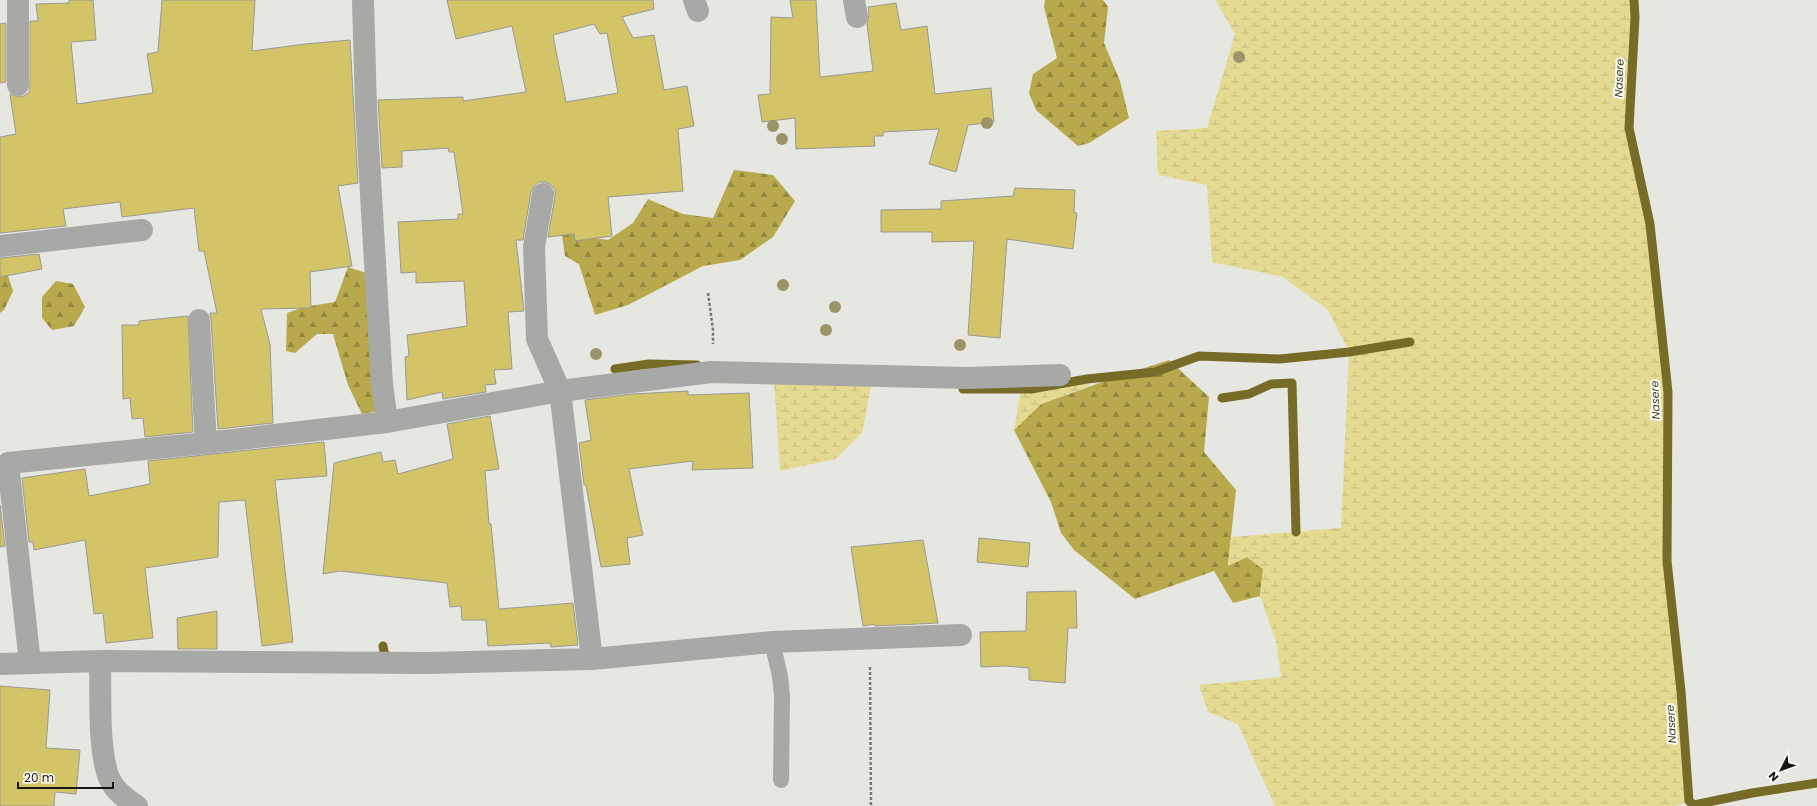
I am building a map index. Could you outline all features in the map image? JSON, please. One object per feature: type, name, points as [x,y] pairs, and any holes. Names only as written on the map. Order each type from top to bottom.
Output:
[{"type":"street","points":[[18,0],[18,85]]},
{"type":"street","points":[[362,0],[366,108],[382,384],[386,422]]},
{"type":"street","points":[[543,194],[534,247],[537,339],[560,391],[592,659]]},
{"type":"street","points":[[0,246],[142,230]]},
{"type":"street","points":[[199,320],[206,443]]},
{"type":"street","points":[[30,663],[8,463],[206,443],[386,422],[560,391],[712,372],[968,378],[1060,375]]},
{"type":"street","points":[[0,664],[100,661],[427,663],[592,659],[772,642],[962,635]]},
{"type":"street","points":[[100,661],[102,734],[107,773],[113,785],[124,797],[137,806]]},
{"type":"lane","points":[[772,642],[780,676],[782,696],[781,780]]},
{"type":"path","points":[[708,293],[713,330],[712,372]]},
{"type":"path","points":[[870,638],[871,806]]},
{"type":"green space","points":[[1045,0],[1103,0],[1108,7],[1104,43],[1120,81],[1129,118],[1089,143],[1078,146],[1036,110],[1029,93],[1033,74],[1057,58],[1044,7]]},
{"type":"green space","points":[[1215,0],[1634,0],[1635,17],[1629,128],[1650,224],[1668,392],[1667,561],[1681,691],[1689,801],[1675,806],[1275,806],[1238,724],[1208,712],[1199,685],[1281,677],[1276,641],[1260,596],[1263,569],[1247,557],[1228,566],[1231,537],[1341,528],[1349,352],[1328,310],[1283,277],[1212,262],[1207,185],[1158,175],[1156,131],[1207,128],[1235,34]]},
{"type":"green space","points":[[734,170],[773,175],[795,201],[773,237],[740,260],[703,266],[628,305],[595,315],[579,264],[565,256],[558,208],[583,236],[608,240],[633,223],[648,199],[683,214],[713,218]]},
{"type":"green space","points":[[0,263],[4,264],[13,291],[4,310],[0,313]]},
{"type":"green space","points":[[348,267],[369,274],[383,410],[362,414],[348,385],[333,334],[317,334],[295,353],[286,351],[287,313],[304,307],[335,302]]},
{"type":"green space","points":[[56,281],[73,284],[85,307],[74,326],[52,330],[42,318],[42,297]]},
{"type":"green space","points":[[1169,360],[1209,397],[1204,452],[1236,490],[1228,565],[1247,557],[1263,569],[1260,596],[1233,603],[1214,571],[1135,599],[1074,550],[1061,533],[1051,502],[1014,430],[1041,404]]},
{"type":"green space","points":[[1090,375],[1089,386],[1041,404],[1014,430],[1022,384],[1055,381]]},
{"type":"green space","points":[[774,380],[872,382],[862,433],[835,459],[780,471]]},
{"type":"building","points":[[69,0],[93,0],[96,40],[71,42],[77,104],[153,93],[147,54],[158,52],[162,0],[255,0],[252,51],[350,40],[358,183],[338,186],[352,266],[310,272],[311,308],[261,309],[270,344],[273,423],[218,429],[210,313],[217,313],[204,251],[199,251],[194,208],[122,217],[120,202],[63,209],[66,226],[0,233],[0,137],[16,134],[10,94],[18,97],[24,96],[29,92],[30,21],[38,21],[36,4],[69,3]]},
{"type":"building","points":[[447,0],[653,0],[654,9],[622,17],[633,38],[654,35],[664,90],[687,86],[694,126],[678,129],[683,191],[608,197],[612,236],[575,241],[574,234],[548,237],[555,190],[551,185],[545,182],[539,182],[534,186],[531,192],[523,240],[516,240],[524,311],[508,312],[512,369],[494,370],[496,384],[485,385],[486,392],[443,399],[442,392],[407,400],[405,357],[409,356],[407,335],[467,326],[464,281],[416,283],[416,272],[401,273],[398,222],[458,219],[458,214],[463,214],[454,152],[449,152],[448,148],[402,151],[402,167],[382,168],[378,100],[463,97],[463,101],[526,92],[512,26],[456,39]],"holes":[[[594,24],[600,34],[607,33],[618,93],[566,102],[553,35]]]},
{"type":"building","points":[[790,0],[816,0],[820,77],[873,71],[867,24],[869,15],[868,7],[896,3],[901,30],[927,26],[935,94],[991,88],[994,122],[968,125],[956,172],[929,164],[939,129],[883,132],[883,136],[874,136],[875,146],[796,149],[795,118],[762,122],[758,95],[770,94],[771,17],[793,18]]},
{"type":"building","points":[[6,23],[6,82],[0,83],[0,24]]},
{"type":"building","points":[[1015,188],[1075,190],[1074,212],[1077,213],[1073,249],[1007,239],[1000,338],[968,335],[974,241],[932,242],[932,232],[881,232],[881,210],[941,209],[941,201],[1013,196]]},
{"type":"building","points":[[39,254],[42,269],[0,277],[0,258]]},
{"type":"building","points":[[188,316],[193,432],[145,437],[143,418],[132,419],[130,398],[123,399],[122,325],[139,325],[139,321]]},
{"type":"building","points":[[688,391],[688,395],[749,393],[753,468],[692,470],[693,461],[629,469],[643,535],[627,538],[630,564],[601,567],[586,485],[584,485],[579,443],[591,440],[585,400],[633,394]]},
{"type":"building","points":[[490,416],[499,469],[485,471],[489,524],[491,524],[499,609],[573,603],[578,645],[551,647],[550,643],[488,646],[486,620],[462,620],[461,606],[450,607],[447,583],[340,571],[323,574],[334,463],[381,452],[383,462],[395,460],[398,474],[453,459],[447,424]]},
{"type":"building","points":[[324,442],[327,476],[275,480],[293,642],[262,646],[245,500],[219,502],[218,557],[145,568],[153,638],[106,643],[103,613],[94,614],[85,540],[34,550],[33,542],[29,542],[22,478],[85,469],[89,496],[150,484],[148,461]]},
{"type":"building","points":[[0,505],[5,546],[0,547]]},
{"type":"building","points":[[979,538],[1030,543],[1028,567],[977,562]]},
{"type":"building","points":[[923,540],[938,623],[875,626],[875,624],[863,626],[851,547]]},
{"type":"building","points":[[1076,591],[1077,628],[1068,628],[1065,683],[1029,680],[1029,668],[1005,666],[981,667],[980,632],[1026,631],[1027,592]]},
{"type":"building","points":[[217,611],[217,649],[178,649],[177,618]]},
{"type":"building","points":[[0,686],[50,690],[46,748],[80,750],[76,794],[55,792],[54,806],[0,806]]},
{"type":"waterway","name":"Nasere","points":[[1634,0],[1635,17],[1629,128],[1650,224],[1668,392],[1667,561],[1681,691],[1689,801],[1694,805],[1752,793],[1817,783]]},
{"type":"waterway","points":[[963,389],[1031,389],[1087,379],[1155,372],[1199,356],[1280,359],[1349,352],[1410,342]]},
{"type":"waterway","points":[[615,369],[649,364],[697,365]]},
{"type":"waterway","points":[[1222,398],[1249,394],[1271,384],[1292,383],[1296,532]]},
{"type":"waterway","points":[[383,646],[384,652],[390,661]]}]
